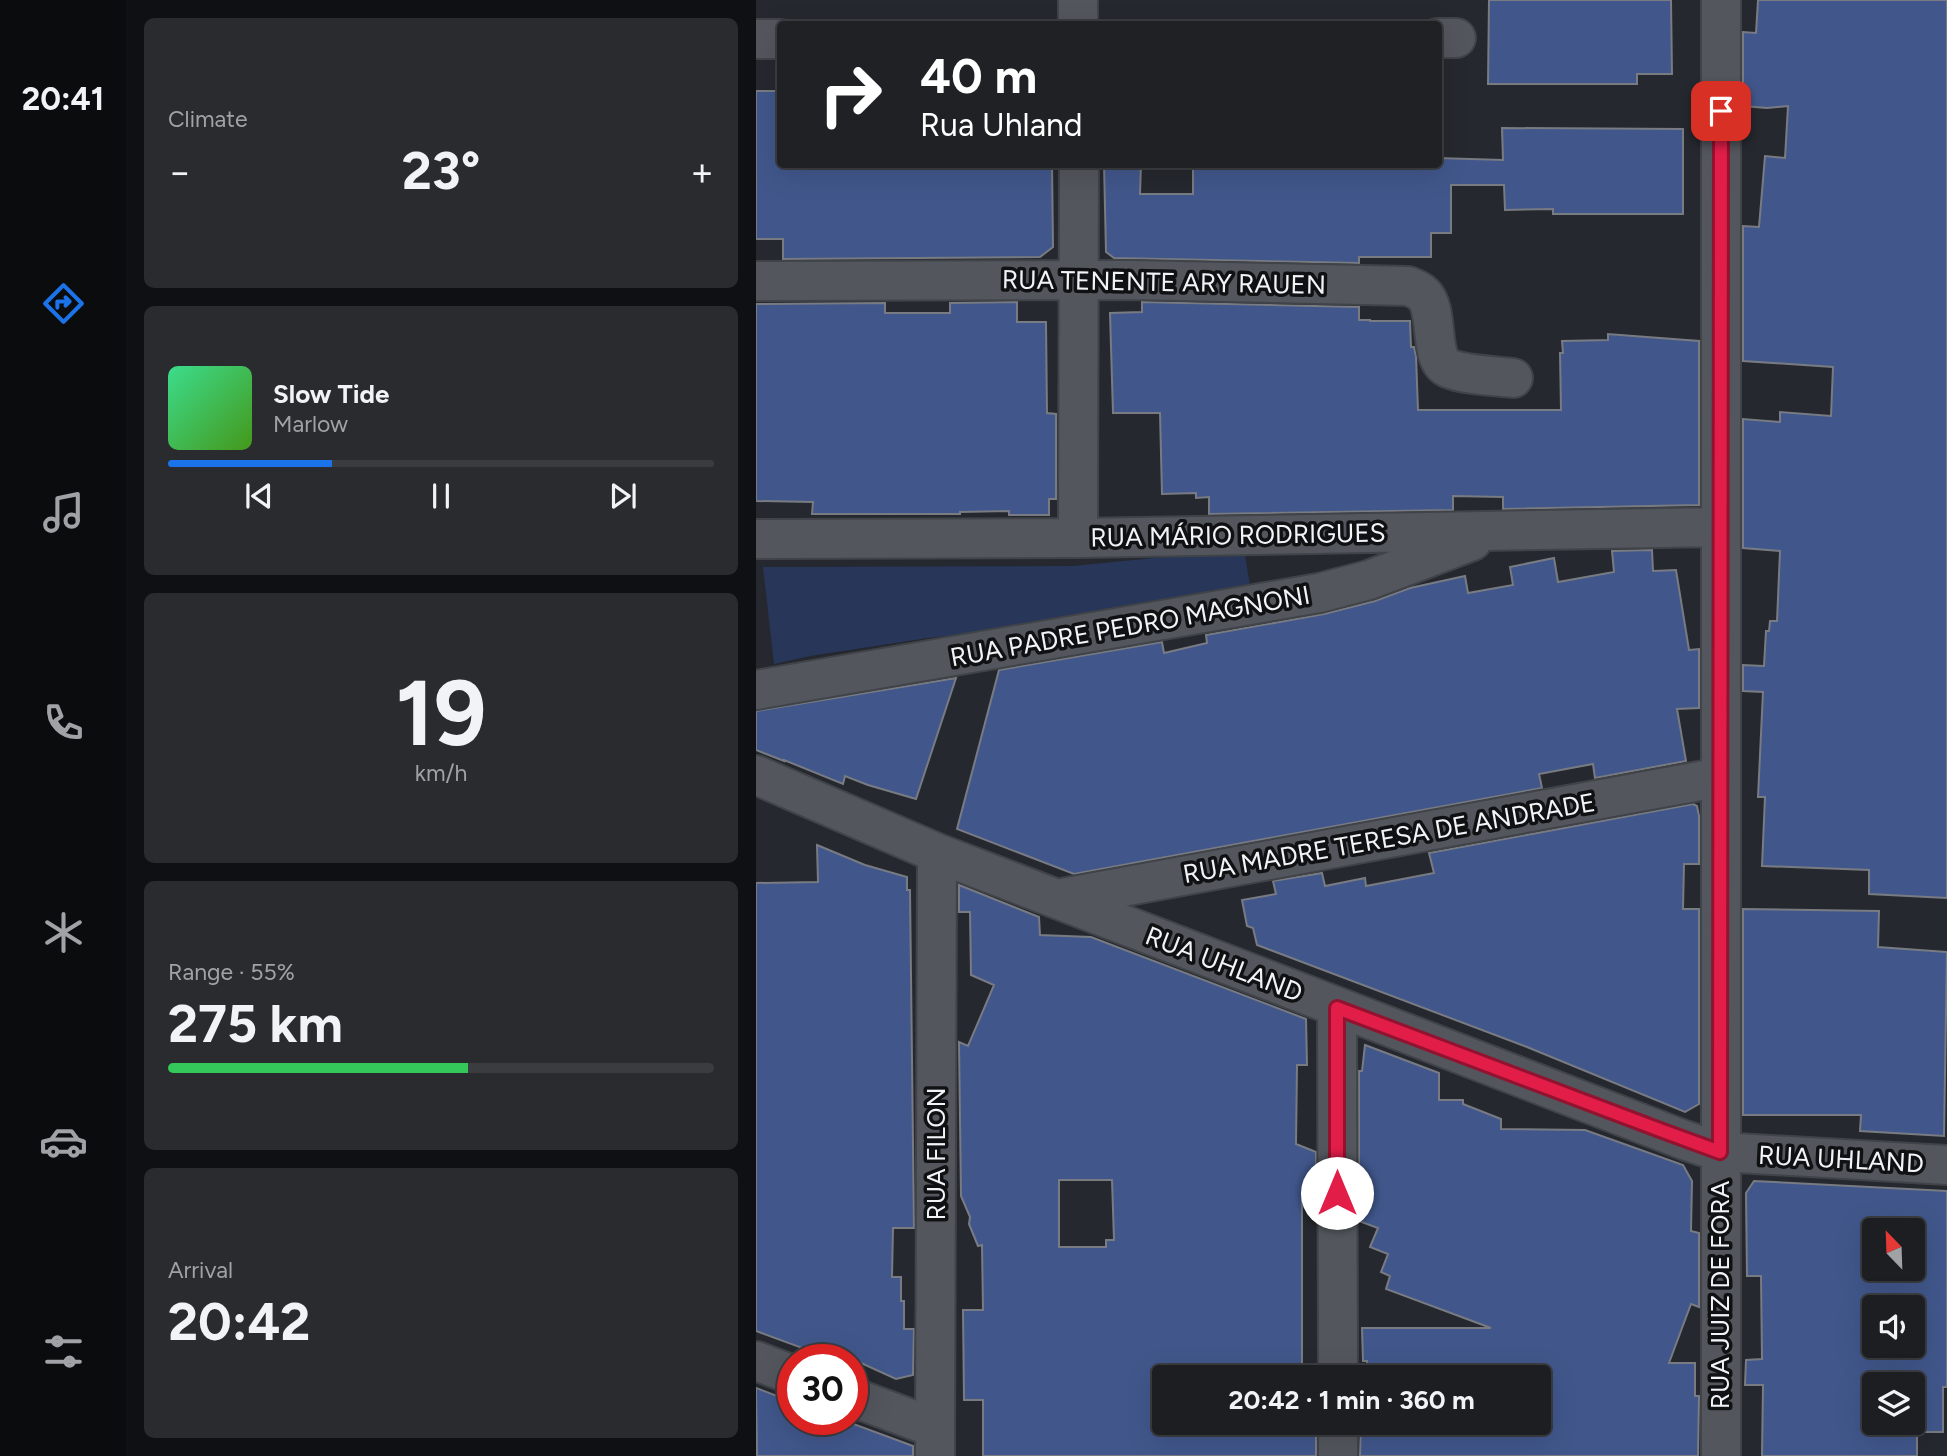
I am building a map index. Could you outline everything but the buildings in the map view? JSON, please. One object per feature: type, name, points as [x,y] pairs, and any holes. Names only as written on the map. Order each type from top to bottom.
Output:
[{"type":"street","points":[[1078,0],[1078,21]]},
{"type":"street","name":"RUA JUIZ DE FORA","points":[[1721,0],[1721,1456]]},
{"type":"street","points":[[756,39],[777,39]]},
{"type":"street","points":[[1078,538],[1079,168]]},
{"type":"street","name":"RUA TENENTE ARY RAUEN","points":[[756,281],[1080,279],[1408,286],[1418,290],[1428,300],[1438,353],[1447,368],[1513,378]]},
{"type":"street","name":"RUA MÁRIO RODRIGUES","points":[[756,539],[1078,538],[1721,527]]},
{"type":"street","name":"RUA PADRE PEDRO MAGNONI","points":[[756,690],[1319,593],[1369,580],[1496,531]]},
{"type":"street","name":"RUA UHLAND","points":[[756,775],[937,853],[1337,1008],[1720,1152],[1947,1165]]},
{"type":"street","name":"RUA MADRE TERESA DE ANDRADE","points":[[1057,899],[1721,777]]},
{"type":"street","name":"RUA FILON","points":[[935,1442],[937,853]]},
{"type":"street","points":[[1337,1008],[1338,1365]]},
{"type":"street","points":[[756,1361],[777,1369]]},
{"type":"street","points":[[868,1406],[935,1442]]},
{"type":"street","points":[[1338,1435],[1338,1456]]},
{"type":"shaded area","points":[[1244,549],[1250,586],[994,631],[928,638],[774,664],[763,567],[1073,566]]},
{"type":"route","points":[[1337,1193],[1337,1008],[1720,1152],[1721,111]]}]
